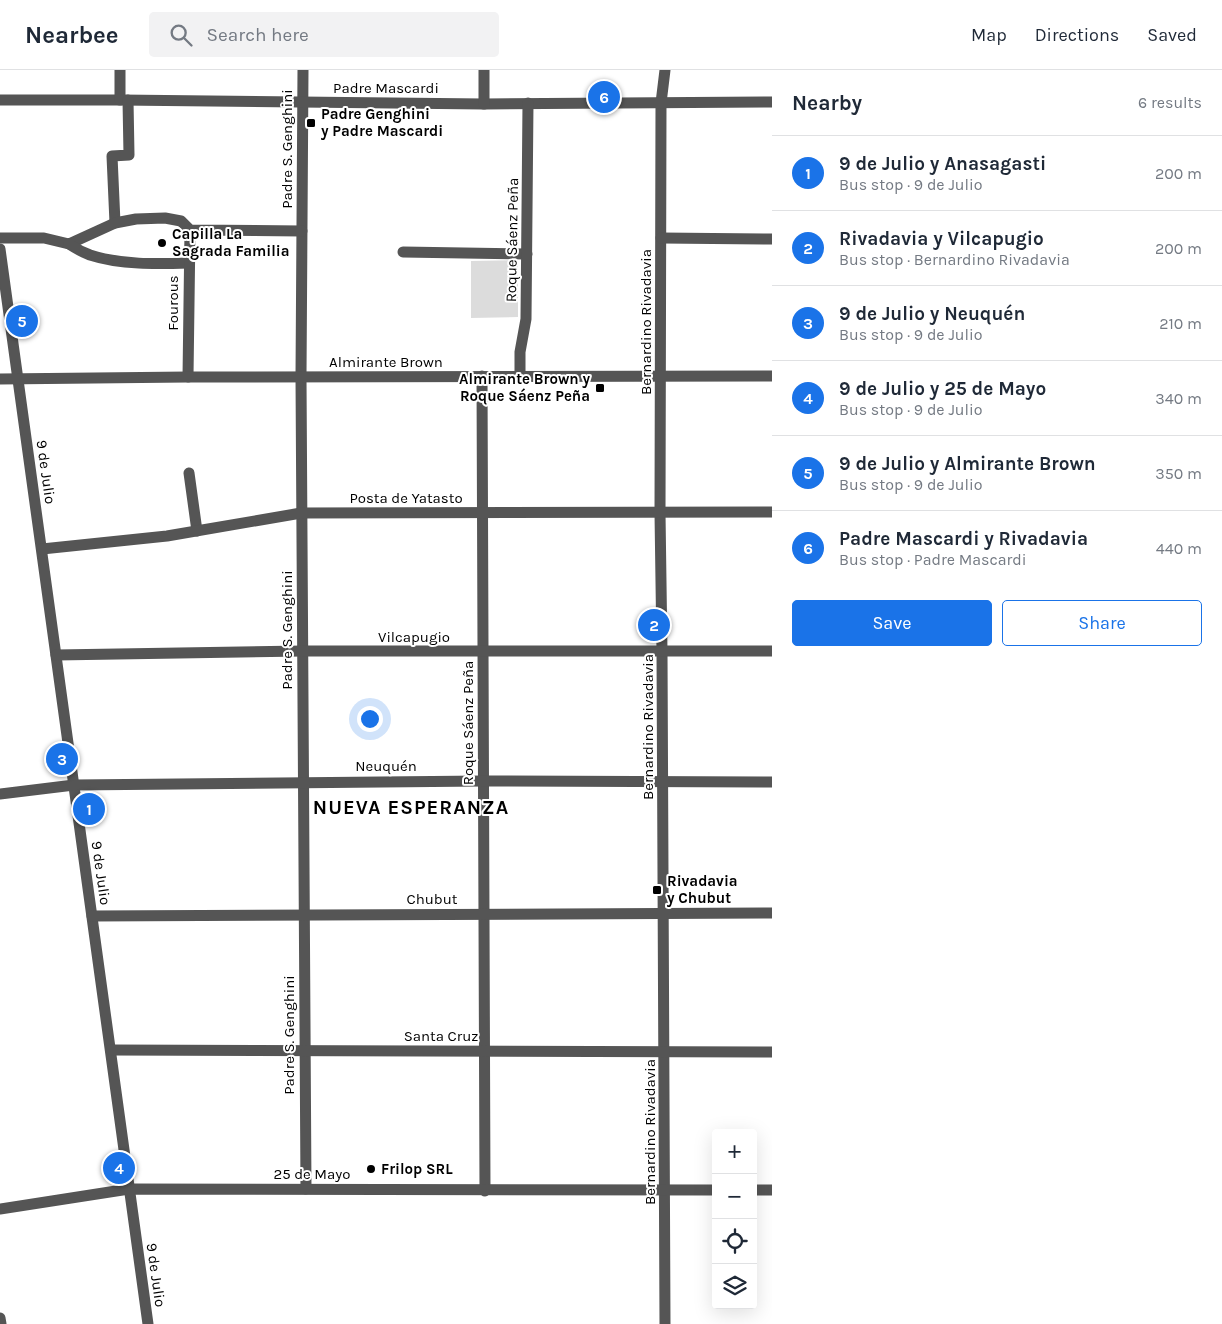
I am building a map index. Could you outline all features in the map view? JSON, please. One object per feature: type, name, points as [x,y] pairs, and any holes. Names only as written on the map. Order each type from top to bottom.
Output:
[{"type":"street","points":[[115,223],[112,156],[129,155],[120,70]]},
{"type":"street","name":"Padre S. Genghini","points":[[303,70],[300,377],[306,1189]]},
{"type":"street","points":[[484,70],[484,104]]},
{"type":"street","name":"Bernardino Rivadavia","points":[[665,70],[661,103],[660,376],[665,1324]]},
{"type":"street","name":"Padre Mascardi","points":[[0,100],[484,104],[772,102]]},
{"type":"street","name":"Roque Sáenz Peña","points":[[520,376],[520,352],[526,319],[528,254],[528,104]]},
{"type":"street","points":[[69,244],[115,223],[136,219],[165,218],[181,221],[190,230],[302,231]]},
{"type":"street","name":"Fourous","points":[[188,377],[190,230]]},
{"type":"street","points":[[0,238],[44,238],[69,244],[88,254],[110,260],[140,263],[189,263]]},
{"type":"street","points":[[661,238],[772,239]]},
{"type":"street","name":"9 de Julio","points":[[0,249],[148,1324]]},
{"type":"street","points":[[403,252],[528,254]]},
{"type":"street","name":"Roque Sáenz Peña","points":[[482,376],[485,1190]]},
{"type":"street","name":"Almirante Brown","points":[[0,379],[772,376]]},
{"type":"street","points":[[189,473],[197,531]]},
{"type":"street","name":"Posta de Yatasto","points":[[42,549],[167,536],[301,513],[772,512]]},
{"type":"street","name":"Vilcapugio","points":[[56,654],[303,651],[772,652]]},
{"type":"street","name":"Neuquén","points":[[0,794],[74,785],[483,781],[772,782]]},
{"type":"street","name":"Chubut","points":[[92,916],[772,913]]},
{"type":"street","name":"Santa Cruz","points":[[111,1050],[772,1052]]},
{"type":"street","name":"25 de Mayo","points":[[0,1209],[129,1189],[712,1190]]},
{"type":"street","points":[[757,1190],[772,1190]]},
{"type":"street","points":[[0,1318],[1,1324]]},
{"type":"shaded area","points":[[518,260],[518,317],[471,318],[471,261]]},
{"type":"place","name":"Padre Mascardi y Rivadavia","points":[[604,97]]},
{"type":"place","name":"Padre Genghini y Padre Mascardi","points":[[311,123]]},
{"type":"place","name":"Capilla La Sagrada Familia","points":[[162,243]]},
{"type":"place","name":"9 de Julio y Almirante Brown","points":[[22,321]]},
{"type":"place","name":"Almirante Brown y Roque Sáenz Peña","points":[[600,388]]},
{"type":"place","name":"Rivadavia y Vilcapugio","points":[[654,625]]},
{"type":"place","name":"9 de Julio y Neuquén","points":[[62,759]]},
{"type":"place","name":"9 de Julio y Anasagasti","points":[[89,809]]},
{"type":"place","name":"Rivadavia y Chubut","points":[[657,890]]},
{"type":"place","name":"9 de Julio y 25 de Mayo","points":[[119,1168]]},
{"type":"place","name":"Frilop SRL","points":[[371,1169]]},
{"type":"district","name":"NUEVA ESPERANZA","points":[[411,807]]}]
